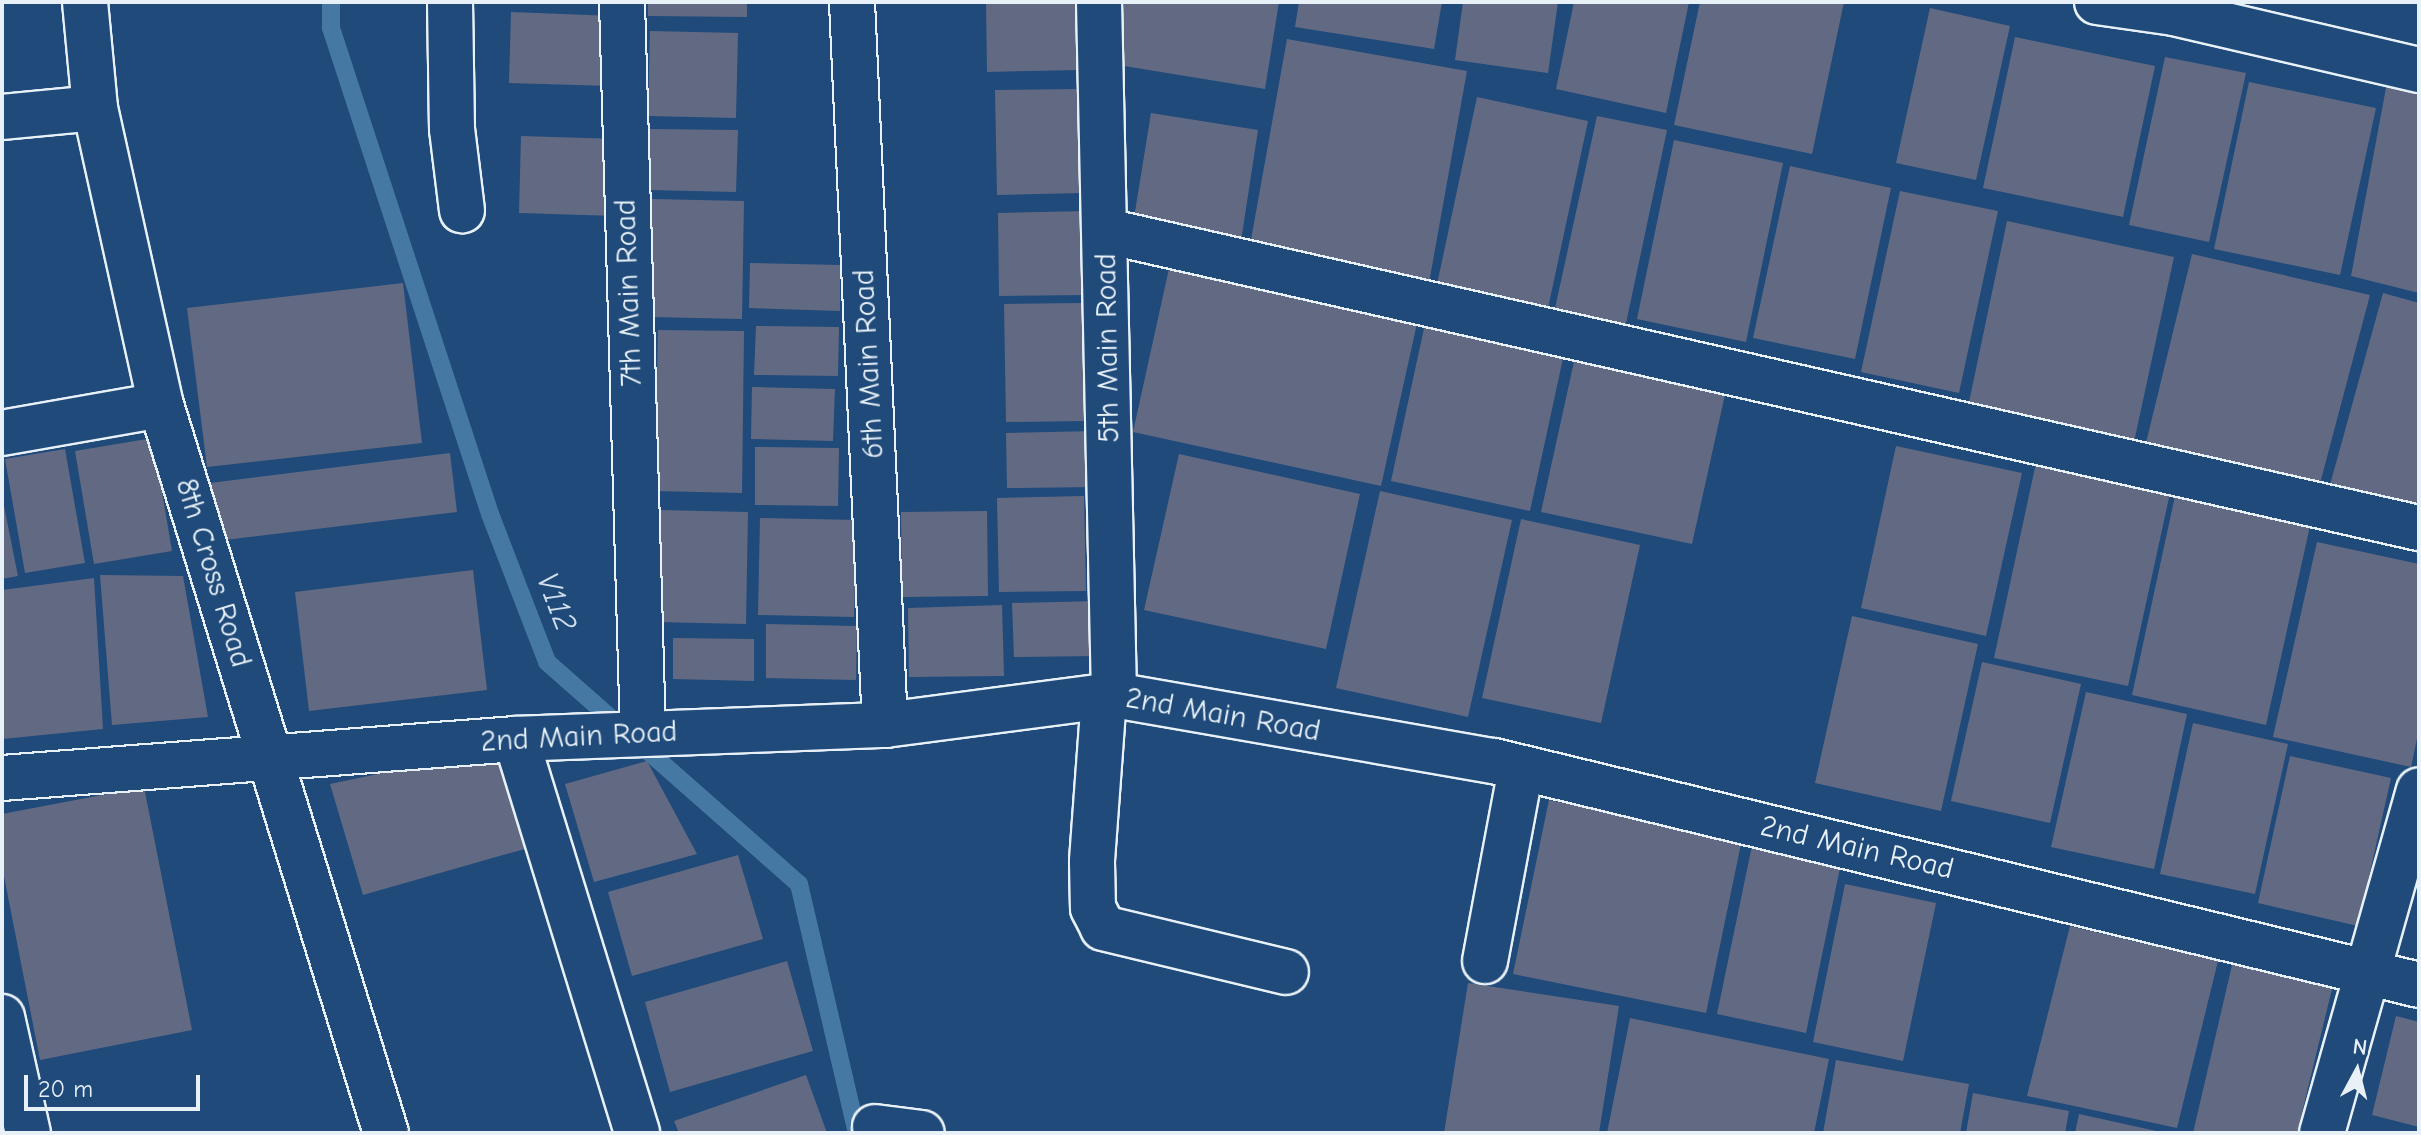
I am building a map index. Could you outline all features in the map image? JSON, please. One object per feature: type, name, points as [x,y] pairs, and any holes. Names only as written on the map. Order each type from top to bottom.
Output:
[{"type":"street","name":"8th Cross Road","points":[[85,2],[95,108],[161,405],[386,1133]]},
{"type":"street","points":[[450,2],[452,129],[462,210]]},
{"type":"street","name":"7th Main Road","points":[[622,2],[643,734]]},
{"type":"street","name":"6th Main Road","points":[[852,2],[885,725]]},
{"type":"street","name":"5th Main Road","points":[[1099,2],[1106,231],[1109,696],[1092,862],[1093,908],[1103,928],[1286,972]]},
{"type":"street","points":[[2097,2],[2175,8],[2419,70]]},
{"type":"street","points":[[2,117],[95,108]]},
{"type":"street","points":[[1106,231],[2419,528]]},
{"type":"street","points":[[2,433],[161,405]]},
{"type":"street","name":"2nd Main Road","points":[[2,778],[516,739],[885,725],[1109,696],[1521,768],[2367,969],[2419,985]]},
{"type":"street","points":[[516,739],[637,1133]]},
{"type":"street","points":[[1485,961],[1521,768]]},
{"type":"street","points":[[2322,1133],[2419,790]]},
{"type":"street","points":[[2,1017],[28,1133]]},
{"type":"street","points":[[875,1127],[922,1133]]},
{"type":"building","points":[[648,2],[747,2],[747,17],[648,16]]},
{"type":"building","points":[[986,2],[1078,2],[1079,70],[987,72]]},
{"type":"building","points":[[1122,2],[1279,2],[1265,89],[1112,64]]},
{"type":"building","points":[[1299,2],[1442,2],[1434,49],[1295,27]]},
{"type":"building","points":[[1463,2],[1558,2],[1548,73],[1455,60]]},
{"type":"building","points":[[1574,2],[1689,2],[1666,113],[1556,89]]},
{"type":"building","points":[[1700,2],[1844,2],[1812,154],[1674,125]]},
{"type":"building","points":[[1930,8],[2010,26],[1976,180],[1896,163]]},
{"type":"building","points":[[511,12],[613,16],[611,86],[509,83]]},
{"type":"building","points":[[650,31],[738,33],[736,118],[648,116]]},
{"type":"building","points":[[2015,37],[2155,66],[2123,217],[1983,188]]},
{"type":"building","points":[[1287,39],[1467,71],[1429,283],[1249,251]]},
{"type":"building","points":[[2165,57],[2246,73],[2209,242],[2129,225]]},
{"type":"building","points":[[2388,77],[2419,84],[2419,293],[2351,276]]},
{"type":"building","points":[[2249,82],[2376,108],[2340,275],[2214,249]]},
{"type":"building","points":[[1082,89],[1084,193],[997,195],[995,90]]},
{"type":"building","points":[[1477,97],[1588,121],[1547,313],[1436,289]]},
{"type":"building","points":[[1151,113],[1258,130],[1241,241],[1133,224]]},
{"type":"building","points":[[1597,116],[1667,130],[1625,328],[1554,313]]},
{"type":"building","points":[[649,129],[738,130],[736,192],[649,190]]},
{"type":"building","points":[[521,136],[619,139],[616,216],[519,213]]},
{"type":"building","points":[[1674,140],[1783,163],[1746,342],[1637,319]]},
{"type":"building","points":[[1790,166],[1891,188],[1855,359],[1753,338]]},
{"type":"building","points":[[1900,191],[1998,211],[1959,393],[1861,372]]},
{"type":"building","points":[[652,199],[744,201],[742,319],[650,317]]},
{"type":"building","points":[[1088,211],[1088,295],[999,296],[998,213]]},
{"type":"building","points":[[2007,221],[2174,257],[2134,442],[1968,407]]},
{"type":"building","points":[[2192,254],[2370,295],[2318,491],[2144,451]]},
{"type":"building","points":[[750,263],[840,265],[840,311],[749,308]]},
{"type":"building","points":[[1170,264],[1418,319],[1381,486],[1133,432]]},
{"type":"building","points":[[403,283],[422,443],[207,467],[187,308]]},
{"type":"building","points":[[2383,293],[2419,303],[2419,516],[2328,492]]},
{"type":"building","points":[[1084,303],[1086,421],[1006,422],[1004,304]]},
{"type":"building","points":[[1426,319],[1565,349],[1530,511],[1391,481]]},
{"type":"building","points":[[756,326],[839,327],[838,376],[754,375]]},
{"type":"building","points":[[658,330],[744,331],[742,493],[655,491]]},
{"type":"building","points":[[1575,357],[1726,390],[1692,544],[1541,512]]},
{"type":"building","points":[[752,387],[835,389],[833,441],[751,439]]},
{"type":"building","points":[[1095,431],[1096,487],[1007,488],[1006,433]]},
{"type":"building","points":[[153,438],[172,551],[94,564],[75,451]]},
{"type":"building","points":[[1896,446],[2022,473],[1986,636],[1861,608]]},
{"type":"building","points":[[755,447],[839,448],[838,506],[755,505]]},
{"type":"building","points":[[65,449],[85,563],[25,573],[5,459]]},
{"type":"building","points":[[450,453],[457,512],[216,541],[210,483]]},
{"type":"building","points":[[1179,454],[1360,494],[1326,649],[1144,610]]},
{"type":"building","points":[[2036,463],[2170,493],[2128,686],[1994,658]]},
{"type":"building","points":[[1380,491],[1512,520],[1468,717],[1336,688]]},
{"type":"building","points":[[2,496],[18,576],[2,579]]},
{"type":"building","points":[[1084,496],[1086,591],[999,592],[997,498]]},
{"type":"building","points":[[2175,496],[2310,526],[2266,725],[2132,695]]},
{"type":"building","points":[[658,510],[748,512],[746,624],[656,622]]},
{"type":"building","points":[[987,511],[988,596],[902,597],[901,512]]},
{"type":"building","points":[[760,518],[857,520],[854,617],[758,615]]},
{"type":"building","points":[[1521,519],[1640,545],[1601,723],[1482,698]]},
{"type":"building","points":[[2317,542],[2419,564],[2419,729],[2411,767],[2273,737]]},
{"type":"building","points":[[473,570],[487,690],[309,711],[295,592]]},
{"type":"building","points":[[100,575],[183,576],[208,717],[112,725]]},
{"type":"building","points":[[94,578],[103,729],[2,739],[2,590]]},
{"type":"building","points":[[1098,601],[1099,656],[1014,657],[1012,603]]},
{"type":"building","points":[[1002,605],[1004,676],[909,677],[908,608]]},
{"type":"building","points":[[1852,616],[1978,644],[1941,811],[1815,783]]},
{"type":"building","points":[[766,624],[857,626],[856,680],[766,678]]},
{"type":"building","points":[[673,638],[754,639],[754,681],[673,679]]},
{"type":"building","points":[[1982,662],[2081,684],[2050,823],[1951,801]]},
{"type":"building","points":[[2086,692],[2187,714],[2154,869],[2051,847]]},
{"type":"building","points":[[2193,723],[2288,744],[2255,894],[2160,874]]},
{"type":"building","points":[[502,748],[535,846],[363,895],[330,784]]},
{"type":"building","points":[[2290,756],[2391,778],[2358,926],[2258,903]]},
{"type":"building","points":[[647,761],[697,854],[594,882],[565,784]]},
{"type":"building","points":[[144,787],[192,1030],[40,1060],[2,866],[2,814]]},
{"type":"building","points":[[1549,800],[1742,839],[1706,1013],[1513,974]]},
{"type":"building","points":[[1753,841],[1842,858],[1806,1033],[1717,1014]]},
{"type":"building","points":[[738,855],[763,939],[632,976],[608,892]]},
{"type":"building","points":[[1845,884],[1936,903],[1903,1061],[1813,1042]]},
{"type":"building","points":[[2070,926],[2218,961],[2177,1128],[2027,1096]]},
{"type":"building","points":[[787,961],[813,1051],[670,1092],[645,1002]]},
{"type":"building","points":[[2233,961],[2333,985],[2297,1133],[2193,1133]]},
{"type":"building","points":[[1468,983],[1619,1006],[1599,1133],[1444,1133]]},
{"type":"building","points":[[2396,1016],[2419,1022],[2419,1127],[2372,1115]]},
{"type":"building","points":[[1630,1018],[1829,1059],[1814,1133],[1607,1133]]},
{"type":"building","points":[[1836,1060],[1969,1084],[1960,1133],[1823,1133]]},
{"type":"building","points":[[806,1075],[827,1133],[679,1133],[674,1121]]},
{"type":"building","points":[[1973,1093],[2069,1111],[2065,1133],[1966,1133]]},
{"type":"building","points":[[2079,1114],[2161,1132],[2161,1133],[2075,1133]]},
{"type":"waterway","name":"V112","points":[[331,2],[331,28],[490,514],[547,662],[799,884],[857,1133]]}]
